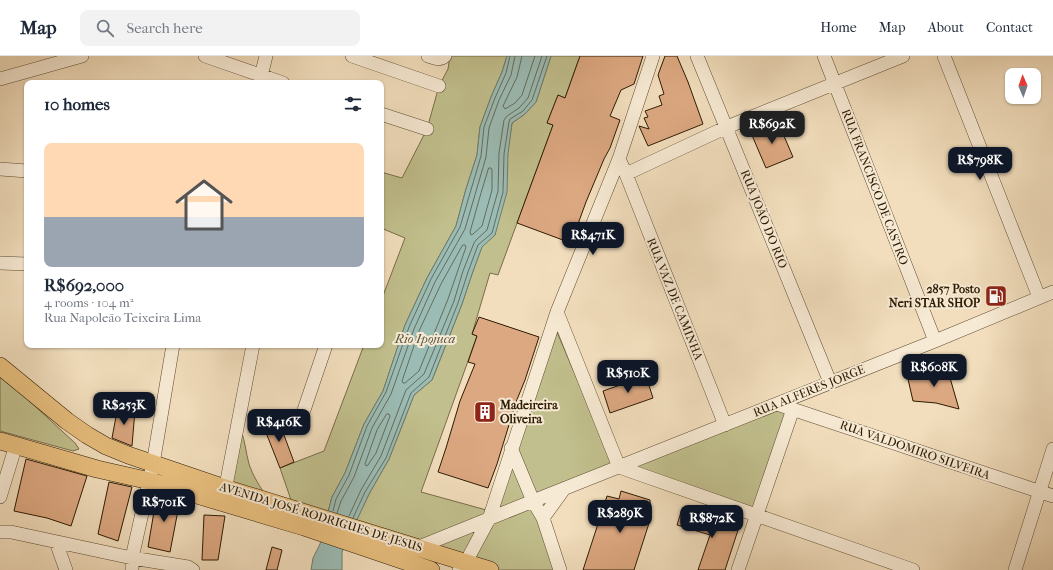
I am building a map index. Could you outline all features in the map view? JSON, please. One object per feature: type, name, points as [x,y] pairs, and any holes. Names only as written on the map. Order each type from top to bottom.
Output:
[{"type":"main road","name":"AVENIDA JOSÉ RODRIGUES DE JESUS","points":[[0,366],[67,421],[106,446],[153,464],[224,495]]},
{"type":"main road","name":"AVENIDA JOSÉ RODRIGUES DE JESUS","points":[[8,443],[97,469],[224,495],[390,547],[431,570]]},
{"type":"main road","name":"AVENIDA JOSÉ RODRIGUES DE JESUS","points":[[390,547],[420,548],[462,566],[490,570]]},
{"type":"street","points":[[0,79],[82,56]]},
{"type":"street","points":[[205,56],[259,79],[266,56]]},
{"type":"street","points":[[352,56],[439,86]]},
{"type":"street","points":[[462,566],[489,519],[557,312],[618,159],[654,56]]},
{"type":"street","name":"RUA JOÃO DO RIO","points":[[698,56],[830,382]]},
{"type":"street","name":"RUA FRANCISCO DE CASTRO","points":[[824,56],[935,341]]},
{"type":"street","points":[[626,174],[727,127],[903,56]]},
{"type":"street","points":[[944,56],[1039,297]]},
{"type":"street","points":[[384,115],[427,129]]},
{"type":"street","name":"RUA VAZ DE CAMINHA","points":[[618,159],[626,174],[725,424]]},
{"type":"street","points":[[0,169],[24,171]]},
{"type":"street","points":[[0,263],[24,264]]},
{"type":"street","name":"RUA ALFERES JORGE","points":[[420,548],[532,501],[778,404],[1053,292]]},
{"type":"street","points":[[557,312],[619,467],[914,570]]},
{"type":"street","points":[[132,564],[150,481],[173,348]]},
{"type":"street","points":[[224,495],[252,348]]},
{"type":"street","points":[[304,410],[325,348]]},
{"type":"street","name":"RUA VALDOMIRO SILVEIRA","points":[[778,404],[1053,496]]},
{"type":"street","points":[[738,570],[793,409]]},
{"type":"street","points":[[0,497],[8,443]]},
{"type":"street","points":[[512,448],[532,501],[542,518],[560,570]]},
{"type":"street","points":[[1015,570],[1053,449]]},
{"type":"street","points":[[542,518],[564,489]]},
{"type":"street","points":[[0,532],[11,532],[56,542],[132,564],[188,567],[193,570]]},
{"type":"street","points":[[56,542],[66,570]]},
{"type":"shaded area","points":[[450,56],[507,56],[480,127],[477,155],[456,226],[427,278],[405,325],[383,391],[364,424],[345,473],[332,497],[326,519],[291,500],[280,468],[324,451],[363,348],[384,348],[384,293],[405,238],[384,229],[384,173],[402,178],[427,129],[439,86],[448,69]]},
{"type":"shaded area","points":[[551,56],[580,56],[565,98],[558,95],[547,123],[553,125],[498,275],[490,273],[472,334],[477,336],[421,492],[490,511],[487,518],[419,546],[353,527],[369,494],[389,459],[414,395],[432,380],[462,304],[482,246],[495,235],[512,123],[525,114],[536,102]]},
{"type":"shaded area","points":[[554,325],[614,466],[533,499],[513,448]]},
{"type":"shaded area","points":[[0,374],[75,443],[79,449],[73,451],[0,431]]},
{"type":"shaded area","points":[[776,409],[787,411],[753,511],[637,469],[636,465]]},
{"type":"shaded area","points":[[241,430],[249,464],[267,497],[233,483]]},
{"type":"shaded area","points":[[512,451],[531,501],[491,517]]},
{"type":"shaded area","points":[[532,503],[558,570],[496,570],[474,563],[490,520]]},
{"type":"shaded area","points":[[487,521],[465,560],[423,547]]},
{"type":"water","name":"Rio Ipojuca","points":[[507,56],[551,56],[536,102],[525,114],[512,123],[508,154],[507,192],[495,235],[482,247],[462,304],[432,380],[414,395],[389,459],[369,494],[342,552],[342,570],[311,570],[313,558],[320,544],[332,497],[345,473],[364,424],[383,391],[405,325],[427,278],[456,226],[477,155],[480,127]]},
{"type":"building","points":[[580,56],[643,56],[634,84],[621,90],[610,116],[620,120],[610,148],[586,202],[571,243],[517,223],[553,125],[547,123],[558,95],[565,98]]},
{"type":"building","points":[[665,56],[677,56],[703,124],[648,146],[639,126],[649,129],[644,118],[648,117],[645,111],[662,105],[659,96],[664,94],[658,75]]},
{"type":"building","points":[[778,122],[793,157],[766,168],[751,133]]},
{"type":"building","points":[[479,317],[539,337],[488,488],[438,472],[460,401],[475,364],[468,362],[477,336],[472,334]]},
{"type":"building","points":[[946,364],[959,409],[936,403],[913,401],[908,379]]},
{"type":"building","points":[[646,376],[653,398],[610,413],[603,391]]},
{"type":"building","points":[[118,406],[135,410],[132,446],[112,438]]},
{"type":"building","points":[[278,419],[294,462],[280,468],[263,425]]},
{"type":"building","points":[[26,459],[87,476],[71,526],[47,518],[14,511]]},
{"type":"building","points":[[109,482],[132,487],[118,541],[98,534]]},
{"type":"building","points":[[621,491],[650,500],[651,517],[634,570],[583,570],[607,496],[619,499]]},
{"type":"building","points":[[157,494],[180,500],[170,552],[148,547]]},
{"type":"building","points":[[682,509],[739,527],[725,570],[698,570],[710,535],[677,525]]},
{"type":"building","points":[[204,515],[225,516],[218,560],[202,560]]},
{"type":"building","points":[[272,547],[282,550],[277,570],[266,570]]},
{"type":"place","name":"2857 Posto Neri STAR SHOP","points":[[996,296]]},
{"type":"place","name":"Madeireira Oliveira","points":[[485,412]]}]
